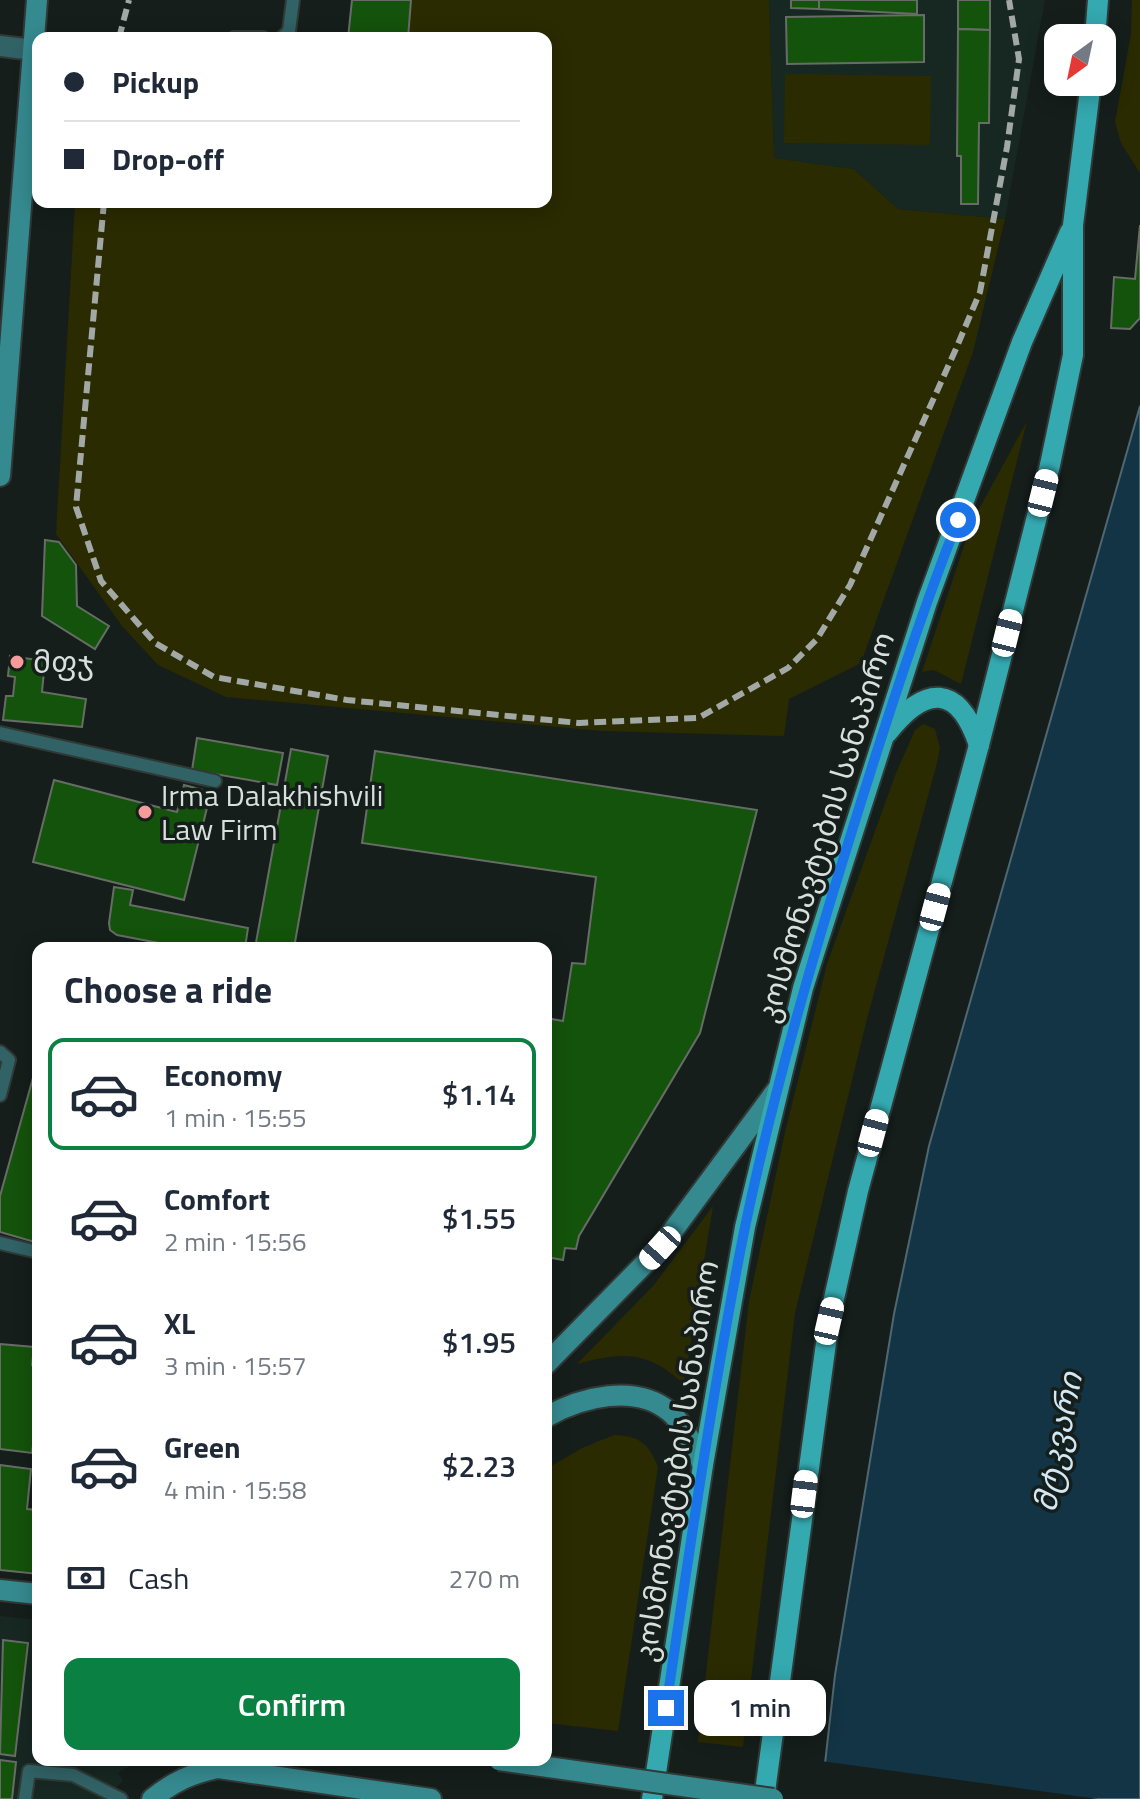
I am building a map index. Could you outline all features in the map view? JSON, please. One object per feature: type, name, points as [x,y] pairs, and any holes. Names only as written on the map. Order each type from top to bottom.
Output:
[{"type":"main road","points":[[35,32],[37,0]]},
{"type":"main road","points":[[1096,24],[1098,0]]},
{"type":"main road","name":"კოსმონავტების სანაპირო","points":[[764,1799],[829,1321],[858,1191],[979,745],[1050,465],[1073,355],[1073,225],[1089,96]]},
{"type":"main road","points":[[0,476],[4,388],[32,132]]},
{"type":"main road","name":"კოსმონავტების სანაპირო","points":[[652,1799],[703,1465],[745,1227],[803,988],[879,743],[1022,342],[1073,225]]},
{"type":"main road","points":[[879,743],[915,702],[928,697],[953,703],[964,713],[979,745]]},
{"type":"main road","points":[[552,1358],[660,1248],[776,1091]]},
{"type":"main road","points":[[552,1414],[589,1399],[637,1397],[670,1412],[683,1427],[703,1465]]},
{"type":"main road","points":[[0,1590],[32,1593]]},
{"type":"main road","points":[[541,1766],[773,1799]]},
{"type":"main road","points":[[152,1799],[170,1784],[195,1773],[218,1768],[431,1799]]},
{"type":"street","points":[[0,46],[32,50]]},
{"type":"lane","points":[[288,32],[293,0]]},
{"type":"lane","points":[[0,733],[215,781]]},
{"type":"lane","points":[[0,1052],[9,1060],[0,1095]]},
{"type":"lane","points":[[0,1243],[32,1251]]},
{"type":"lane","points":[[25,1799],[29,1771],[73,1775],[121,1799]]},
{"type":"shaded area","points":[[411,0],[769,0],[774,158],[854,169],[898,209],[1005,219],[973,352],[861,663],[789,699],[784,736],[602,731],[226,697],[158,665],[122,626],[56,534],[75,208],[552,208],[552,32],[408,32]]},
{"type":"shaded area","points":[[769,0],[1045,0],[1005,219],[898,209],[854,169],[774,158]]},
{"type":"shaded area","points":[[1132,0],[1140,0],[1140,173],[1121,143],[1115,122],[1131,34]]},
{"type":"shaded area","points":[[785,74],[931,76],[930,145],[784,143]]},
{"type":"shaded area","points":[[1027,421],[961,684],[934,670],[922,672],[972,522]]},
{"type":"shaded area","points":[[923,724],[935,729],[940,748],[937,763],[867,1019],[795,1313],[743,1747],[698,1742],[749,1301],[785,1132],[827,964],[896,773],[915,730]]},
{"type":"shaded area","points":[[713,1206],[684,1384],[659,1365],[635,1357],[608,1357],[577,1364],[654,1285]]},
{"type":"shaded area","points":[[614,1435],[630,1437],[642,1442],[658,1467],[618,1731],[552,1724],[552,1466],[582,1448]]},
{"type":"shaded area","points":[[0,1616],[32,1619],[32,1766],[129,1766],[118,1773],[123,1781],[104,1799],[0,1799]]},
{"type":"water","name":"მტკვარი","points":[[1140,406],[1140,1799],[821,1799],[835,1675],[894,1314],[929,1146]]},
{"type":"pier","points":[[821,1761],[1098,1799],[817,1799]]},
{"type":"building","points":[[352,0],[411,0],[408,32],[349,32]]},
{"type":"building","points":[[791,0],[819,0],[819,9],[791,8]]},
{"type":"building","points":[[819,0],[917,0],[917,14],[819,9]]},
{"type":"building","points":[[958,0],[990,0],[990,30],[958,29]]},
{"type":"building","points":[[924,15],[924,62],[787,64],[786,17]]},
{"type":"building","points":[[958,29],[990,30],[989,123],[979,123],[978,204],[961,204],[961,156],[957,156]]},
{"type":"building","points":[[1140,225],[1140,318],[1130,329],[1111,328],[1114,277],[1135,279]]},
{"type":"building","points":[[45,540],[59,542],[76,565],[77,606],[109,626],[95,649],[42,616]]},
{"type":"building","points":[[10,656],[45,661],[42,692],[86,699],[82,727],[3,720],[6,696],[13,696],[15,677],[8,676]]},
{"type":"building","points":[[197,738],[283,753],[277,785],[192,770]]},
{"type":"building","points":[[291,749],[328,756],[295,942],[256,942]]},
{"type":"building","points":[[375,751],[757,810],[700,1033],[579,1236],[576,1249],[565,1248],[563,1260],[552,1258],[552,1019],[563,1021],[572,963],[585,964],[596,877],[362,843]]},
{"type":"building","points":[[54,780],[177,812],[184,785],[211,792],[184,900],[33,862]]},
{"type":"building","points":[[114,887],[133,890],[130,905],[248,928],[246,942],[154,942],[117,935],[110,930]]},
{"type":"building","points":[[32,1081],[32,1241],[0,1232],[0,1196]]},
{"type":"building","points":[[0,1344],[32,1347],[32,1453],[0,1449]]},
{"type":"building","points":[[0,1465],[31,1469],[27,1509],[32,1509],[32,1573],[0,1570]]},
{"type":"building","points":[[3,1640],[28,1643],[15,1756],[0,1754]]},
{"type":"building","points":[[0,1760],[16,1762],[12,1799],[0,1799]]},
{"type":"railway","points":[[121,32],[129,0]]},
{"type":"railway","points":[[103,208],[76,507],[101,581],[155,643],[214,677],[347,700],[579,723],[698,718],[788,668],[817,639],[850,585],[955,351],[980,292],[1007,147],[1019,59],[1009,0]]},
{"type":"place","name":"მფჯ","points":[[17,662]]},
{"type":"place","name":"Irma Dalakhishvili Law Firm","points":[[145,812]]},
{"type":"route","points":[[666,1708],[703,1465],[745,1227],[776,1091],[803,988],[879,743],[958,520]]}]
